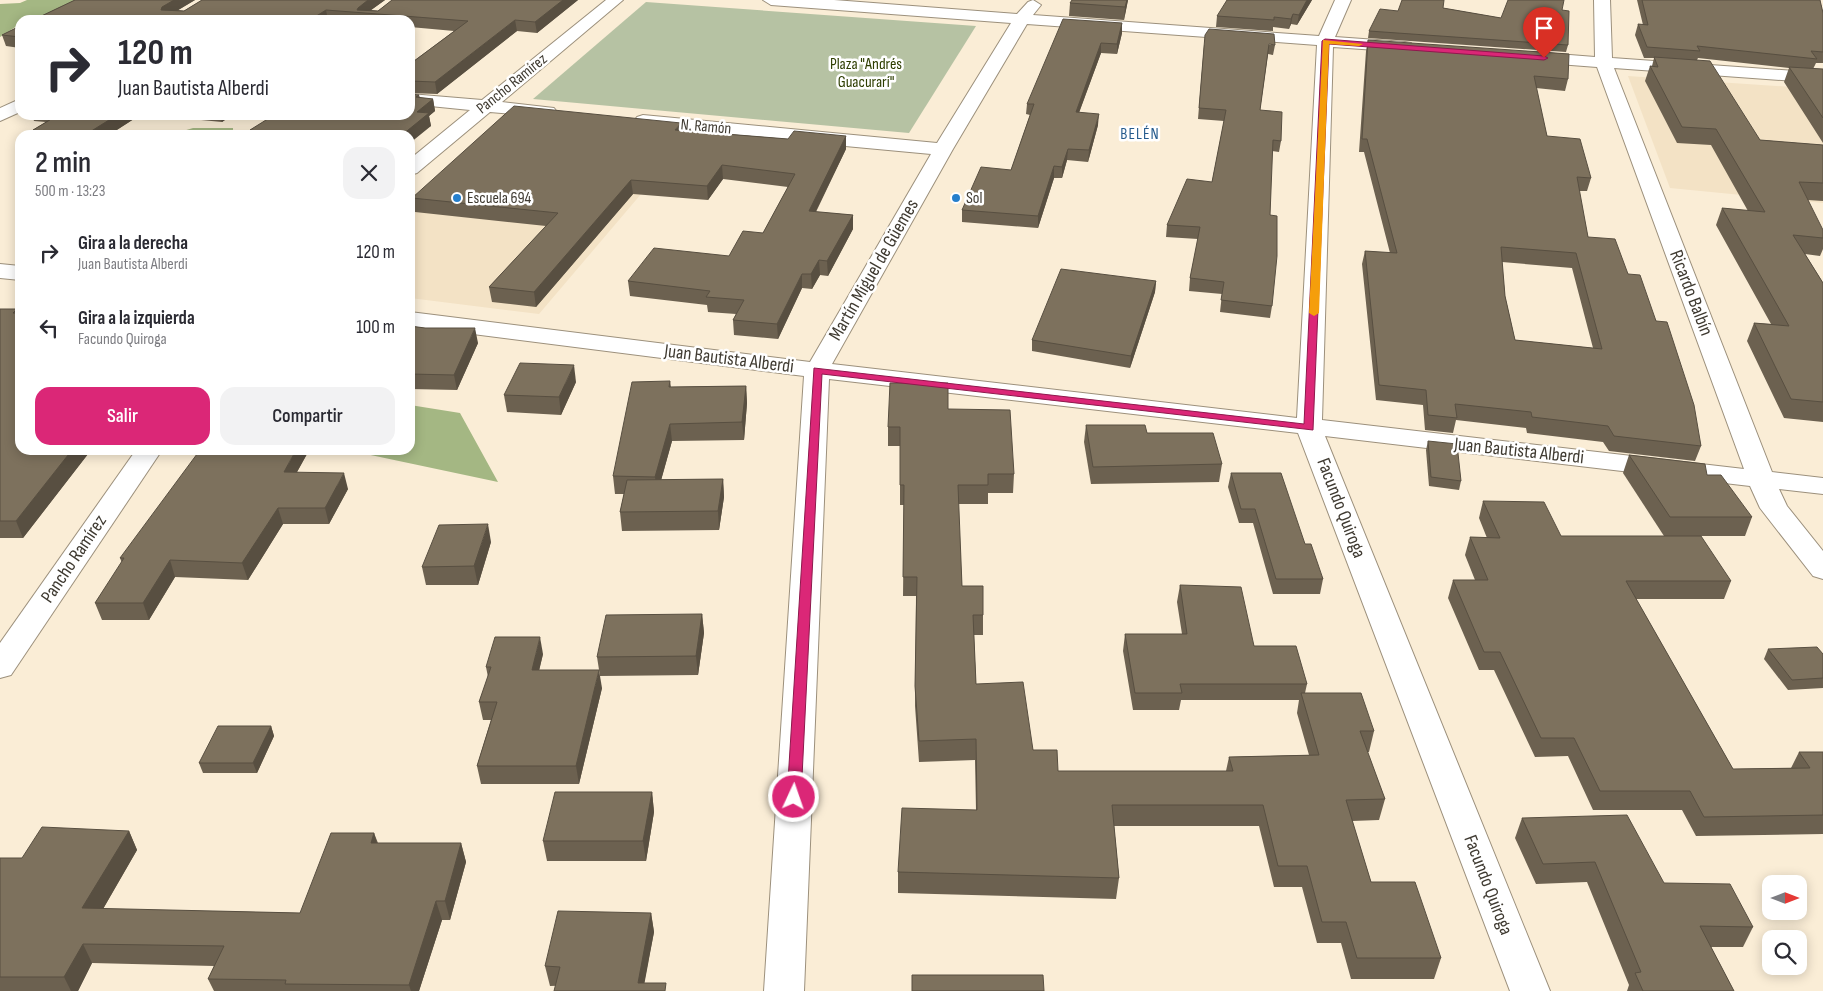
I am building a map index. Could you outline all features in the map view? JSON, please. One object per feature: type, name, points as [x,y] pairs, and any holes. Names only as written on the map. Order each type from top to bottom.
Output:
[{"type":"street","name":"Pancho Ramírez","points":[[415,165],[615,0]]},
{"type":"street","points":[[771,0],[1030,9],[1325,41],[1425,49]]},
{"type":"street","name":"Facundo Quiroga","points":[[1343,0],[1325,41],[1309,428],[1530,991]]},
{"type":"street","name":"Ricardo Balbín","points":[[1602,0],[1604,63],[1761,479],[1774,508],[1823,570]]},
{"type":"street","name":"Martín Miguel de Güemes","points":[[784,991],[817,370],[943,149],[1030,9]]},
{"type":"street","points":[[1514,56],[1823,78]]},
{"type":"street","points":[[415,99],[565,114]]},
{"type":"street","points":[[0,116],[15,107]]},
{"type":"street","name":"N. Ramón","points":[[625,119],[943,149]]},
{"type":"street","points":[[0,271],[15,272]]},
{"type":"street","name":"Juan Bautista Alberdi","points":[[415,320],[817,370],[1823,486]]},
{"type":"street","name":"Pancho Ramírez","points":[[0,667],[146,455]]},
{"type":"shaded area","points":[[1628,76],[1823,89],[1823,203],[1670,188]]},
{"type":"shaded area","points":[[512,116],[693,133],[539,314],[415,299],[415,203]]},
{"type":"green space","points":[[27,0],[112,0],[56,15],[15,15],[15,27],[0,37],[0,4],[20,3]]},
{"type":"green space","name":"Plaza \"Andrés Guacurarí\"","points":[[646,2],[976,26],[909,133],[533,99]]},
{"type":"green space","points":[[193,128],[233,128],[233,130],[186,130]]},
{"type":"green space","points":[[415,406],[460,413],[498,482],[371,455],[415,455]]},
{"type":"building","points":[[75,0],[174,0],[162,7],[161,10],[184,11],[202,0],[368,0],[357,10],[378,11],[392,0],[563,0],[535,22],[515,20],[435,82],[415,81],[415,60],[468,21],[415,17],[415,15],[326,10],[318,15],[44,15]]},
{"type":"building","points":[[1072,0],[1127,0],[1125,7],[1070,3]]},
{"type":"building","points":[[1227,0],[1307,0],[1299,15],[1293,14],[1291,19],[1274,17],[1274,20],[1217,16]]},
{"type":"building","points":[[1402,0],[1444,0],[1443,8],[1501,18],[1508,0],[1564,0],[1562,10],[1569,11],[1568,45],[1369,31],[1380,9],[1398,11]]},
{"type":"building","points":[[1642,0],[1820,0],[1823,13],[1823,52],[1811,51],[1817,59],[1697,46],[1700,51],[1647,47],[1638,24],[1648,25]]},
{"type":"building","points":[[1063,19],[1122,23],[1117,44],[1101,43],[1076,112],[1099,114],[1089,150],[1068,149],[1062,167],[1054,166],[1038,216],[962,210],[981,167],[1011,170],[1034,104],[1027,104]]},
{"type":"building","points":[[15,28],[15,36],[2,35]]},
{"type":"building","points":[[1209,29],[1274,34],[1275,45],[1269,44],[1260,110],[1282,112],[1281,141],[1273,140],[1270,215],[1277,216],[1277,256],[1272,306],[1221,300],[1224,282],[1190,278],[1200,227],[1167,225],[1187,179],[1212,182],[1226,110],[1199,108],[1205,35]]},
{"type":"building","points":[[1368,40],[1569,54],[1568,79],[1534,76],[1547,136],[1580,139],[1591,178],[1577,177],[1588,237],[1615,239],[1628,274],[1640,275],[1656,321],[1667,322],[1694,405],[1701,446],[1614,436],[1608,426],[1532,417],[1531,412],[1455,404],[1457,418],[1428,415],[1426,390],[1379,385],[1365,251],[1397,253],[1367,139],[1362,139]],"holes":[[[1501,247],[1576,253],[1602,349],[1515,340],[1505,296]]]},
{"type":"building","points":[[1654,57],[1710,61],[1760,140],[1823,145],[1823,183],[1799,182],[1823,230],[1823,238],[1793,235],[1823,283],[1823,402],[1791,399],[1754,323],[1789,326],[1722,208],[1765,212],[1716,129],[1682,127],[1650,66],[1658,67]]},
{"type":"building","points":[[1789,67],[1823,69],[1823,118]]},
{"type":"building","points":[[415,95],[419,95],[416,97],[433,99],[417,112],[429,113],[408,130],[250,130],[266,120],[415,120]]},
{"type":"building","points":[[514,106],[681,123],[675,130],[788,139],[794,131],[846,136],[809,211],[853,215],[827,261],[819,260],[811,274],[802,274],[777,324],[733,320],[744,300],[706,297],[710,291],[628,281],[654,248],[729,256],[743,231],[763,233],[795,174],[722,165],[707,186],[631,180],[534,292],[489,287],[558,213],[415,198],[415,195]]},
{"type":"building","points":[[50,120],[109,120],[93,130],[33,130]]},
{"type":"building","points":[[1061,269],[1156,281],[1131,356],[1032,340]]},
{"type":"building","points":[[0,309],[15,309],[13,313],[15,313],[15,455],[68,455],[16,521],[0,521]]},
{"type":"building","points":[[415,327],[475,328],[454,375],[415,374]]},
{"type":"building","points":[[520,363],[574,365],[559,397],[504,395]]},
{"type":"building","points":[[670,381],[669,387],[746,386],[742,422],[670,424],[655,477],[613,476],[632,382]]},
{"type":"building","points":[[890,383],[948,383],[948,409],[1010,410],[1014,474],[988,474],[988,485],[958,485],[962,586],[983,586],[983,615],[973,615],[976,684],[1023,682],[1033,750],[1057,750],[1058,771],[1233,771],[1229,757],[1319,755],[1301,693],[1361,693],[1374,731],[1360,731],[1385,799],[1346,800],[1371,882],[1415,882],[1441,958],[1357,958],[1346,922],[1322,922],[1307,866],[1278,866],[1263,805],[1112,805],[1119,878],[898,872],[902,808],[977,810],[976,739],[919,741],[915,686],[917,577],[903,577],[904,485],[900,485],[900,427],[888,427]]},
{"type":"building","points":[[1086,425],[1145,425],[1147,433],[1213,433],[1222,464],[1093,467]]},
{"type":"building","points":[[1428,441],[1457,444],[1461,481],[1431,477]]},
{"type":"building","points":[[196,455],[293,455],[284,472],[344,473],[325,508],[278,508],[242,563],[170,560],[143,603],[95,603],[124,558],[120,558]]},
{"type":"building","points":[[1629,455],[1705,464],[1707,475],[1721,475],[1752,517],[1670,517]]},
{"type":"building","points":[[1231,473],[1281,473],[1305,544],[1311,544],[1323,579],[1276,579],[1255,509],[1241,509]]},
{"type":"building","points":[[723,479],[718,511],[620,512],[627,480]]},
{"type":"building","points":[[1483,501],[1544,502],[1561,536],[1701,536],[1731,581],[1626,581],[1733,769],[1810,768],[1799,752],[1823,752],[1823,815],[1704,817],[1690,791],[1600,791],[1574,738],[1541,738],[1500,652],[1484,652],[1453,580],[1488,580],[1470,537],[1500,538]]},
{"type":"building","points":[[488,524],[474,566],[422,567],[439,525]]},
{"type":"building","points":[[1180,585],[1241,587],[1254,646],[1296,646],[1307,684],[1180,684],[1182,693],[1135,693],[1125,634],[1187,634]]},
{"type":"building","points":[[702,614],[696,656],[597,657],[606,615]]},
{"type":"building","points":[[495,637],[540,637],[532,670],[599,670],[576,766],[477,766],[497,702],[479,702],[491,667],[486,667]]},
{"type":"building","points":[[1817,647],[1823,654],[1823,678],[1792,680],[1768,649]]},
{"type":"building","points":[[218,726],[271,726],[253,763],[199,763]]},
{"type":"building","points":[[555,792],[652,792],[643,841],[543,841]]},
{"type":"building","points":[[1627,815],[1664,883],[1730,884],[1753,927],[1700,926],[1734,991],[1643,991],[1635,973],[1641,972],[1595,862],[1543,864],[1522,818]]},
{"type":"building","points":[[42,827],[129,831],[82,908],[300,913],[331,833],[374,833],[371,843],[461,843],[445,901],[436,901],[409,985],[285,984],[286,980],[208,979],[224,946],[83,944],[64,977],[0,977],[0,858],[22,858]]},
{"type":"building","points":[[558,911],[651,913],[638,983],[666,983],[665,991],[554,991],[560,967],[545,966]]},
{"type":"building","points":[[912,975],[1043,975],[1044,991],[912,991]]},
{"type":"slow traffic","points":[[1314,313],[1325,41],[1359,44]]},
{"type":"place","name":"Escuela 694","points":[[457,198]]},
{"type":"place","name":"Sol","points":[[956,198]]},
{"type":"district","name":"BELÉN","points":[[1140,134]]},
{"type":"route","points":[[794,797],[817,370],[1309,428],[1325,41],[1544,58]]}]
